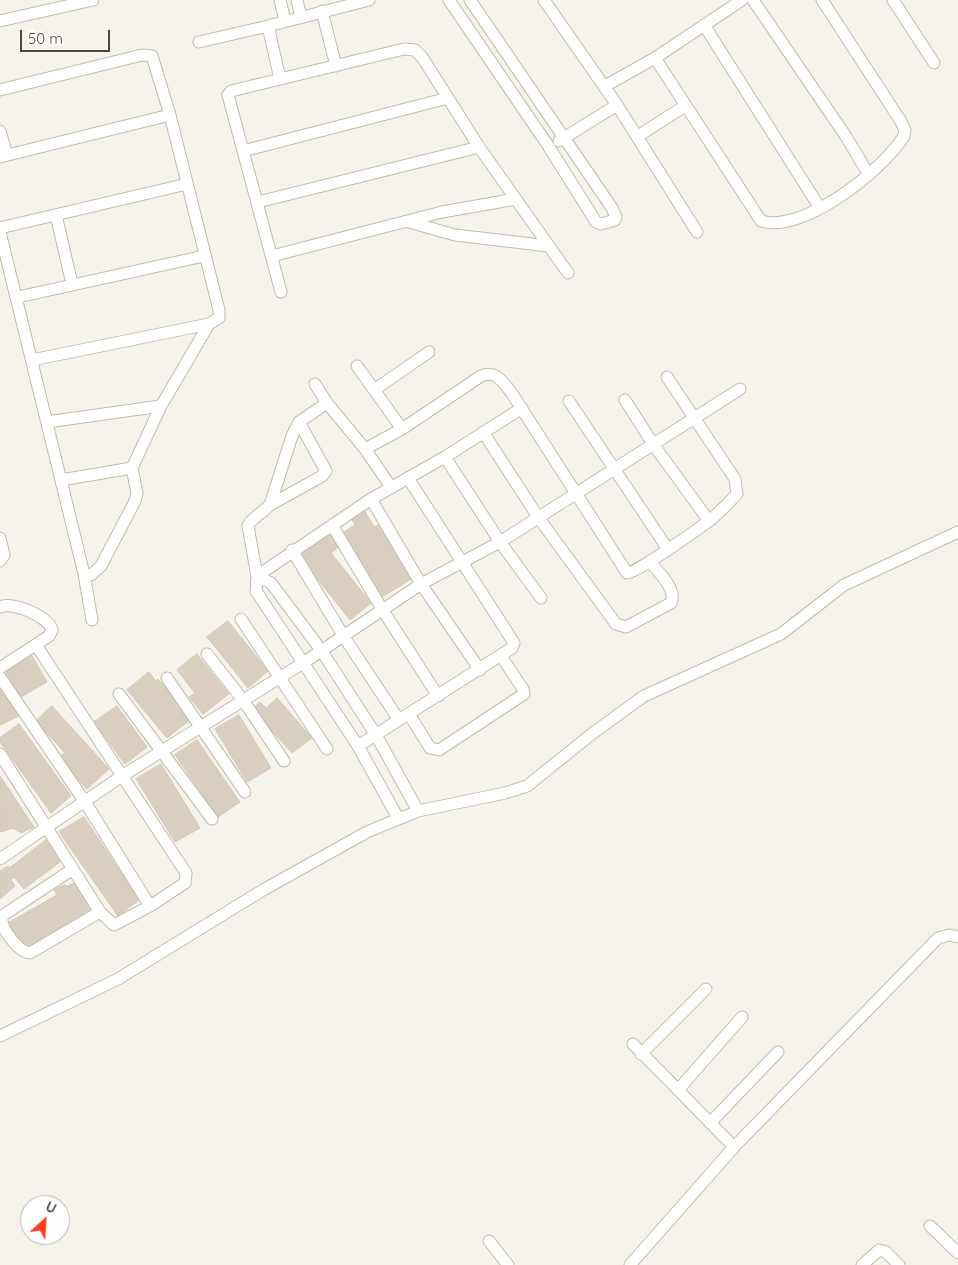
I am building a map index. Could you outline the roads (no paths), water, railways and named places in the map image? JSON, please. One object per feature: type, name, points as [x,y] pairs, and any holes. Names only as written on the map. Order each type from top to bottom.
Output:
[{"type":"street","points":[[0,21],[92,0]]},
{"type":"street","points":[[280,0],[285,22]]},
{"type":"street","points":[[297,0],[301,17]]},
{"type":"street","points":[[199,42],[369,0]]},
{"type":"street","points":[[449,0],[549,147],[598,224],[615,220],[616,217],[612,208],[470,0]]},
{"type":"street","points":[[544,0],[638,136],[697,232]]},
{"type":"street","points":[[605,86],[655,58],[742,0]]},
{"type":"street","points":[[753,0],[845,135],[869,175]]},
{"type":"street","points":[[655,58],[761,221],[769,223],[789,222],[820,208],[869,175],[900,142],[905,130],[822,0]]},
{"type":"street","points":[[893,0],[934,63]]},
{"type":"street","points":[[322,11],[336,66]]},
{"type":"street","points":[[704,25],[820,208]]},
{"type":"street","points":[[268,26],[280,79]]},
{"type":"street","points":[[282,292],[228,95],[231,91],[404,49],[415,50],[422,57],[478,147],[568,273]]},
{"type":"street","points":[[0,90],[146,54],[154,60],[170,115],[219,310],[219,318],[209,324],[32,360]]},
{"type":"street","points":[[243,151],[448,98]]},
{"type":"street","points":[[549,147],[617,105]]},
{"type":"street","points":[[638,136],[685,106]]},
{"type":"street","points":[[0,131],[3,156],[170,115]]},
{"type":"street","points":[[258,202],[478,147]]},
{"type":"street","points":[[92,620],[84,574],[18,297],[4,266],[0,230],[186,184]]},
{"type":"street","points":[[272,256],[442,212],[516,199]]},
{"type":"street","points":[[56,215],[72,284]]},
{"type":"street","points":[[409,222],[455,235],[549,246]]},
{"type":"street","points":[[18,297],[204,256]]},
{"type":"street","points":[[84,574],[91,575],[102,566],[135,501],[137,493],[132,468],[161,406],[209,324]]},
{"type":"street","points":[[374,390],[429,352]]},
{"type":"street","points":[[357,366],[402,428]]},
{"type":"street","points":[[365,449],[402,428],[488,373],[497,375],[522,408],[627,573],[632,574],[651,563],[668,548],[709,521],[737,494],[738,488],[735,479],[668,377]]},
{"type":"street","points":[[315,384],[327,404],[365,449],[391,488]]},
{"type":"street","points":[[0,859],[122,776],[344,637],[382,609],[462,561],[500,542],[613,468],[740,389]]},
{"type":"street","points":[[625,400],[653,444],[709,521]]},
{"type":"street","points":[[569,401],[668,548]]},
{"type":"street","points":[[270,505],[292,436],[299,422],[327,404]]},
{"type":"street","points":[[47,422],[161,406]]},
{"type":"street","points":[[257,576],[292,550],[371,499],[445,457],[522,408]]},
{"type":"street","points":[[299,422],[326,471],[322,476],[270,505],[250,522],[248,526],[257,576],[256,591],[358,746],[398,818]]},
{"type":"street","points":[[483,432],[538,518],[616,624],[626,627],[671,603],[673,598],[671,589],[651,563]]},
{"type":"street","points":[[445,457],[500,542],[541,598]]},
{"type":"street","points":[[61,480],[132,468]]},
{"type":"street","points":[[358,746],[512,648],[513,639],[408,478]]},
{"type":"street","points":[[371,499],[422,584],[480,670]]},
{"type":"street","points":[[332,525],[382,609],[438,696]]},
{"type":"street","points":[[0,1036],[118,979],[263,890],[355,837],[418,811],[505,793],[527,786],[593,733],[644,696],[781,634],[844,585],[958,532]]},
{"type":"street","points":[[0,538],[4,555],[0,561]]},
{"type":"street","points":[[292,550],[344,637],[404,717],[430,748],[439,750],[524,694],[524,689],[501,656]]},
{"type":"street","points":[[257,576],[272,582],[321,650],[376,734],[418,811]]},
{"type":"street","points":[[0,606],[15,604],[49,623],[51,633],[0,668]]},
{"type":"street","points":[[240,619],[327,749]]},
{"type":"street","points":[[0,754],[48,827],[100,912],[114,925],[150,906],[185,883],[186,873],[36,645]]},
{"type":"street","points":[[207,654],[243,700],[284,761]]},
{"type":"street","points":[[0,677],[85,802],[150,906]]},
{"type":"street","points":[[167,678],[245,792]]},
{"type":"street","points":[[119,694],[212,819]]},
{"type":"street","points":[[73,870],[2,916],[3,925],[18,947],[24,953],[30,953],[100,912]]},
{"type":"street","points":[[630,1265],[734,1147],[938,938],[949,935],[958,937]]},
{"type":"street","points":[[641,1054],[706,989]]},
{"type":"street","points":[[678,1090],[742,1018]]},
{"type":"street","points":[[633,1044],[734,1147]]},
{"type":"street","points":[[710,1123],[778,1052]]},
{"type":"street","points":[[930,1226],[958,1253]]},
{"type":"street","points":[[489,1241],[508,1265]]},
{"type":"street","points":[[862,1265],[879,1250],[886,1252],[899,1265]]}]
